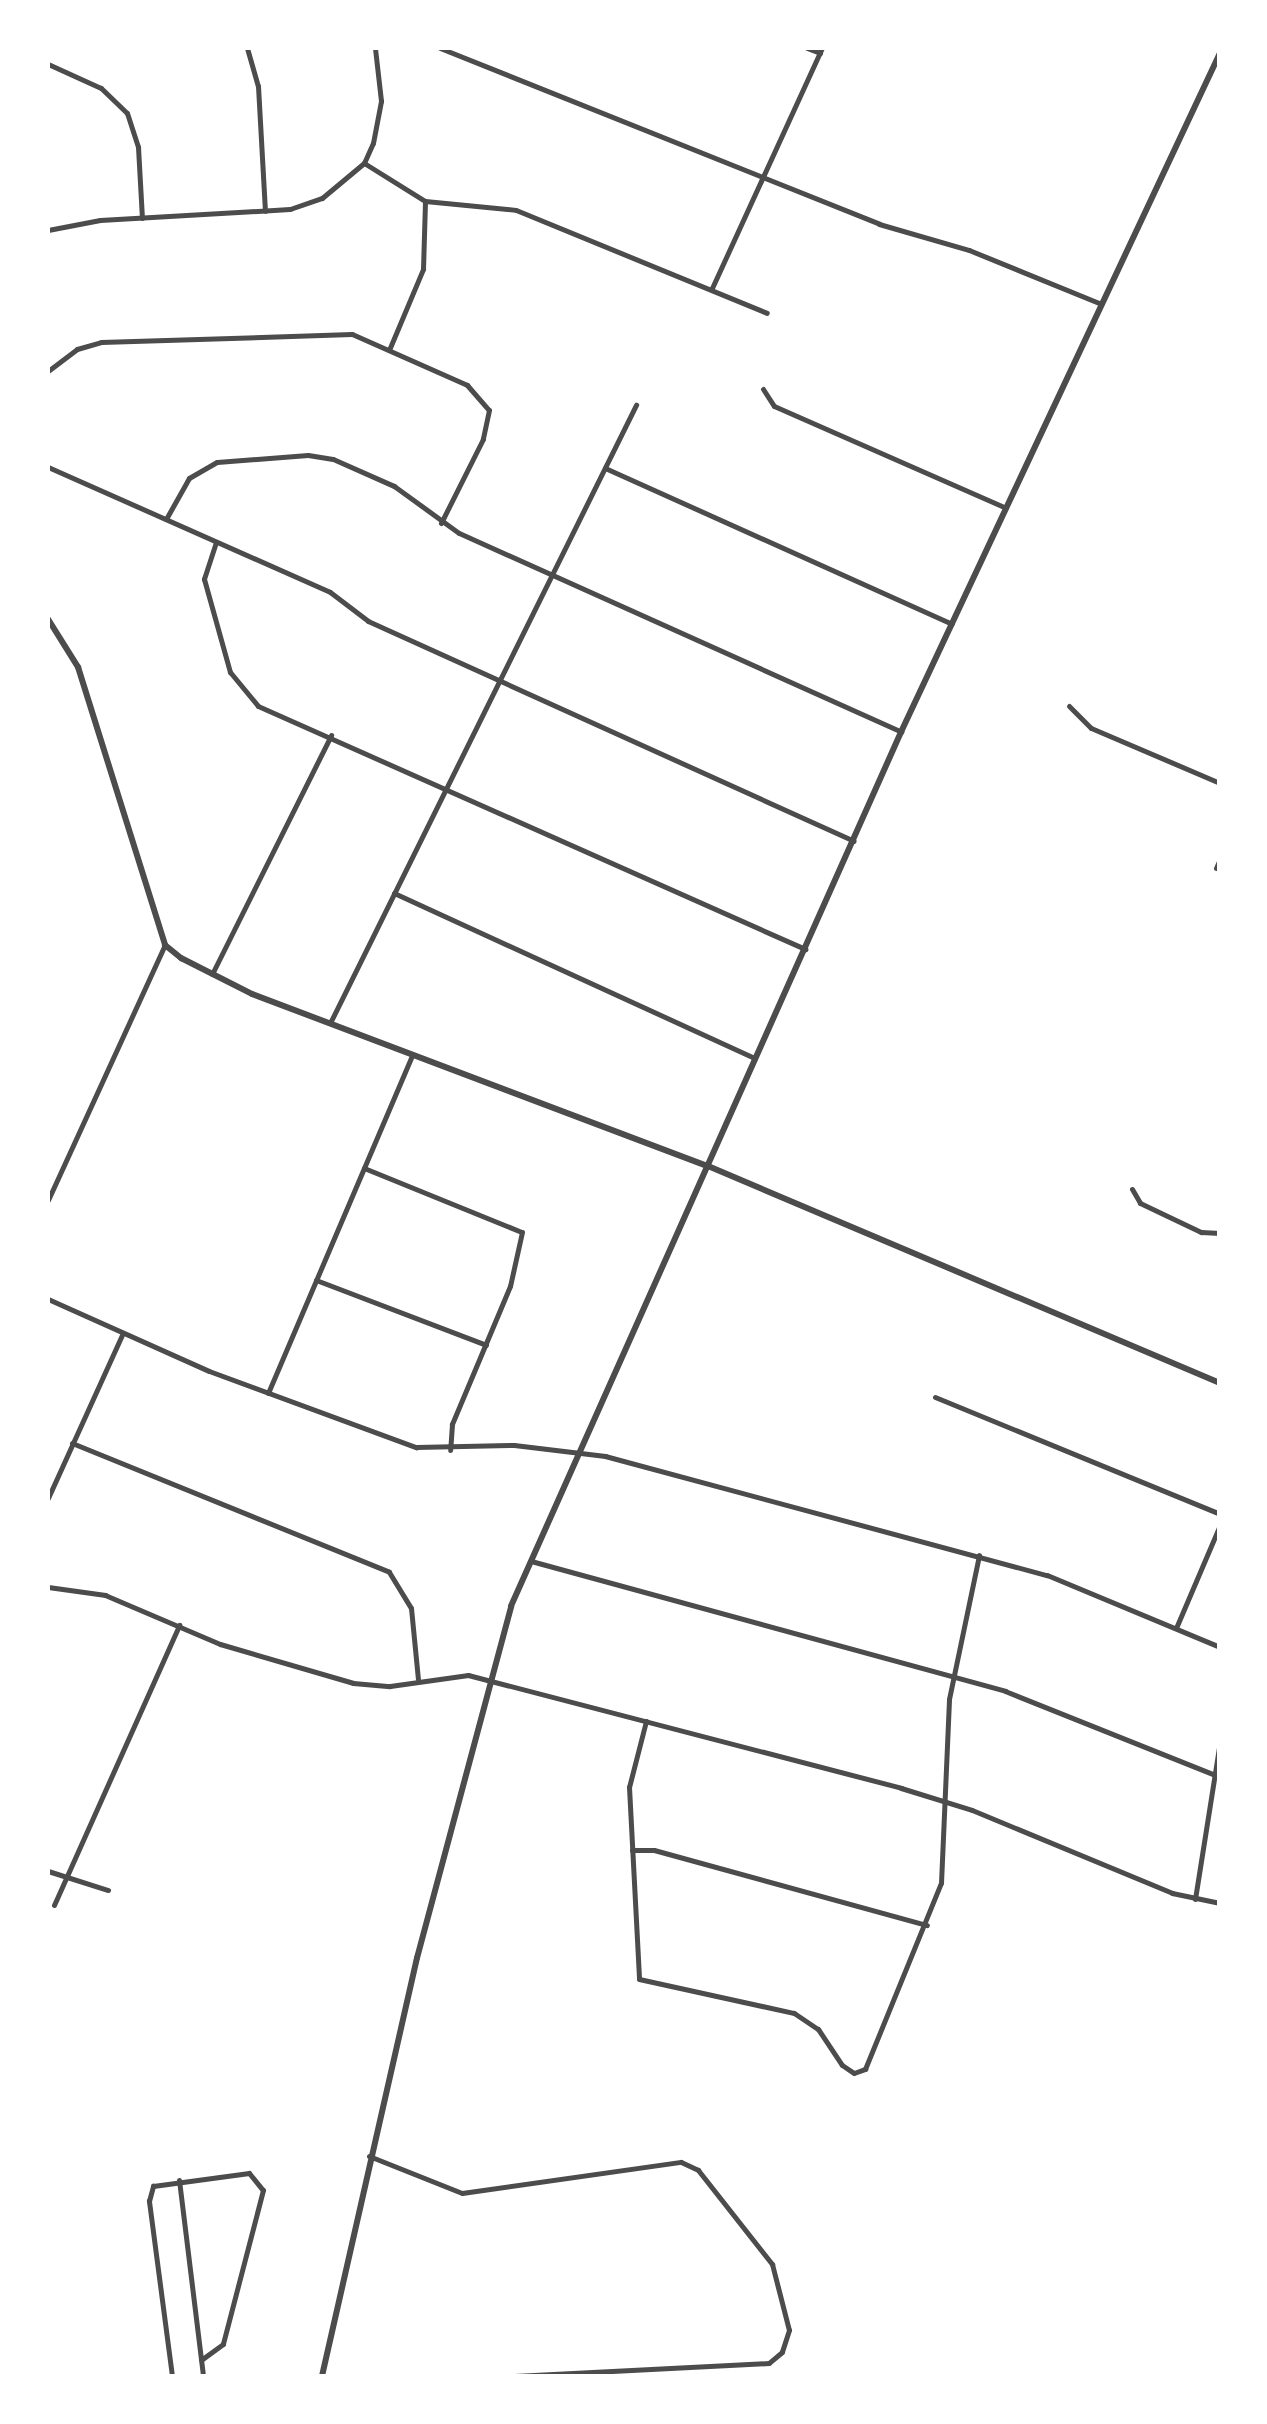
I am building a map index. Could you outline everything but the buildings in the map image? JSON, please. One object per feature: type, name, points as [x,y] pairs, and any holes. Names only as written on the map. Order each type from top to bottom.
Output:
[{"type":"street","points":[[247,48],[258,86],[265,211]]},
{"type":"street","points":[[48,230],[142,218],[265,211],[322,198],[364,163],[380,110],[375,48]]},
{"type":"street","points":[[440,48],[763,177],[1101,304]]},
{"type":"street","points":[[712,288],[821,50],[807,48]]},
{"type":"street","points":[[322,2376],[368,2156],[488,1680],[531,1561],[902,732],[1220,53]]},
{"type":"street","points":[[48,64],[101,88],[127,114],[138,147],[142,218]]},
{"type":"street","points":[[364,163],[425,200],[516,210],[767,312]]},
{"type":"street","points":[[389,350],[423,269],[425,200]]},
{"type":"street","points":[[48,371],[77,349],[100,342],[328,330],[389,350],[467,385],[489,410],[483,439],[441,524]]},
{"type":"street","points":[[763,389],[774,406],[1006,508]]},
{"type":"street","points":[[330,1023],[636,405]]},
{"type":"street","points":[[166,519],[179,489],[209,465],[308,455],[394,486],[441,524],[902,732]]},
{"type":"street","points":[[48,467],[216,542],[500,681],[854,841]]},
{"type":"street","points":[[605,468],[952,624]]},
{"type":"street","points":[[216,542],[204,579],[236,683],[269,712],[331,735],[805,950]]},
{"type":"street","points":[[48,619],[78,667],[164,945],[211,975],[708,1166],[1220,1383]]},
{"type":"street","points":[[1069,706],[1091,728],[1220,783]]},
{"type":"street","points":[[211,975],[331,735]]},
{"type":"street","points":[[1216,868],[1220,859]]},
{"type":"street","points":[[394,894],[755,1058]]},
{"type":"street","points":[[48,1200],[164,945]]},
{"type":"street","points":[[268,1393],[412,1055]]},
{"type":"street","points":[[364,1168],[522,1232],[486,1344],[452,1424],[450,1450]]},
{"type":"street","points":[[1132,1188],[1140,1203],[1201,1232],[1220,1233]]},
{"type":"street","points":[[316,1280],[486,1344]]},
{"type":"street","points":[[48,1299],[122,1335],[416,1447],[450,1450],[514,1445],[579,1452],[979,1555],[1220,1647]]},
{"type":"street","points":[[48,1498],[122,1335]]},
{"type":"street","points":[[936,1398],[1220,1514]]},
{"type":"street","points":[[72,1443],[388,1572],[411,1608],[418,1679]]},
{"type":"street","points":[[1175,1629],[1220,1525]]},
{"type":"street","points":[[646,1721],[629,1780],[634,1964],[644,1982],[678,1984],[794,2014],[818,2029],[842,2065],[860,2071],[871,2060],[927,1925],[946,1863],[943,1800],[952,1676],[979,1555]]},
{"type":"street","points":[[531,1561],[952,1676],[1214,1775]]},
{"type":"street","points":[[48,1586],[105,1595],[220,1644],[362,1685],[418,1679],[488,1680],[943,1800],[1196,1899],[1220,1903]]},
{"type":"street","points":[[54,1905],[179,1625]]},
{"type":"street","points":[[1196,1899],[1220,1742]]},
{"type":"street","points":[[632,1850],[927,1925]]},
{"type":"street","points":[[48,1871],[108,1890]]},
{"type":"street","points":[[368,2156],[462,2192],[681,2162],[698,2170],[772,2264],[789,2330],[782,2352],[770,2363],[508,2376]]},
{"type":"street","points":[[172,2376],[149,2201],[153,2186],[249,2174],[263,2190],[223,2344],[201,2360]]},
{"type":"street","points":[[179,2180],[203,2376]]}]
